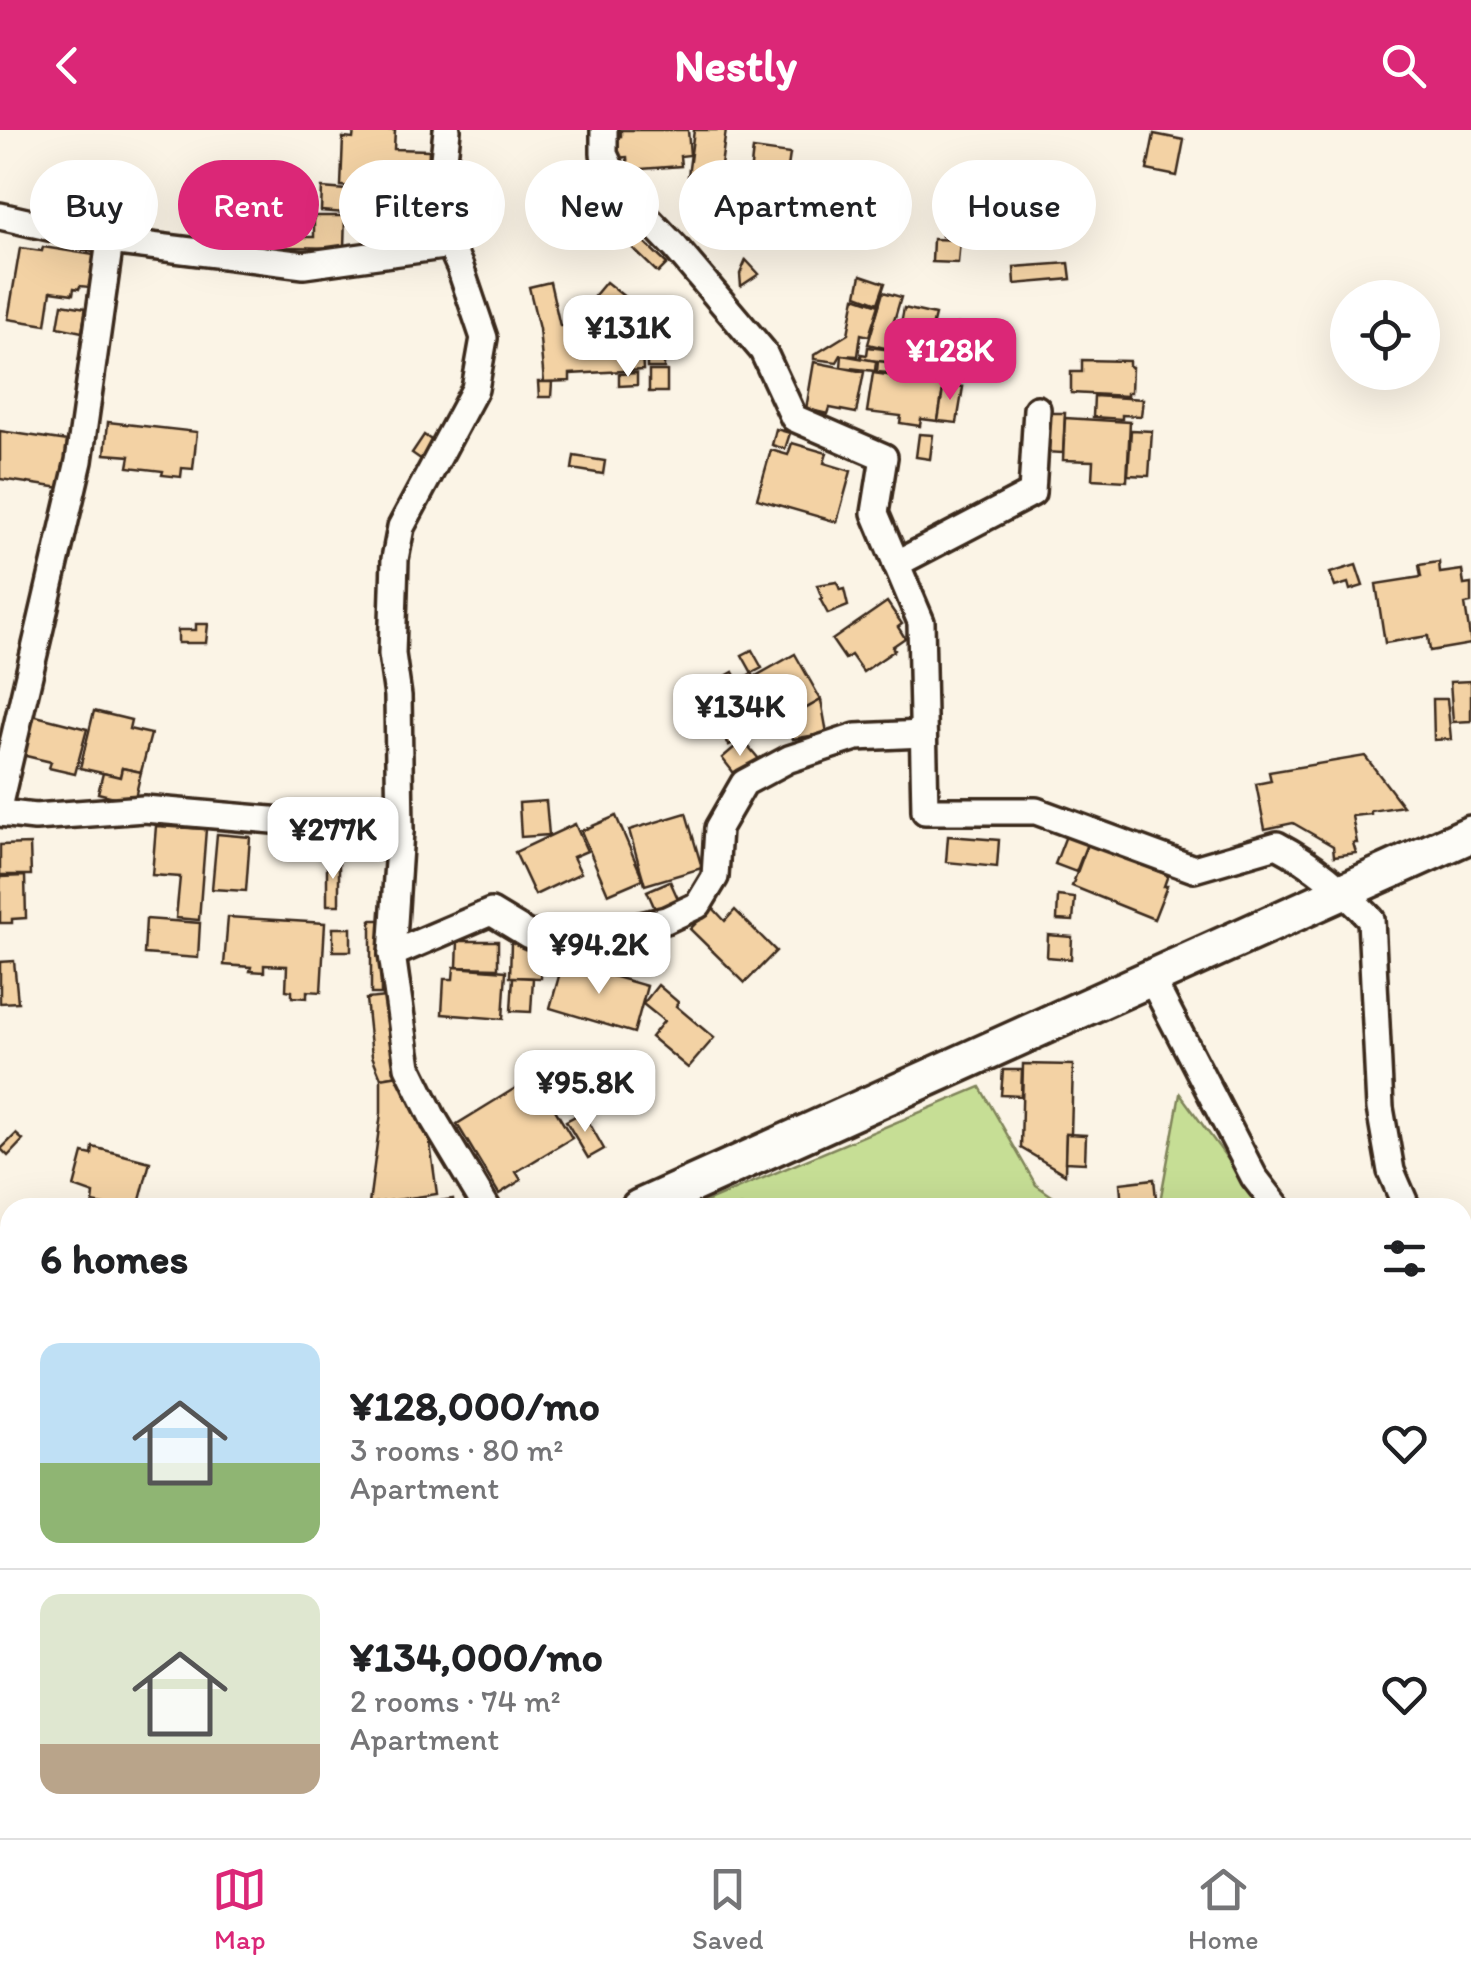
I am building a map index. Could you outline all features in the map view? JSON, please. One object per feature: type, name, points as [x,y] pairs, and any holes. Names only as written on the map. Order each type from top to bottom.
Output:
[{"type":"street","points":[[444,160],[447,130]]},
{"type":"street","points":[[604,130],[604,154],[621,192],[675,247],[763,350],[794,418],[884,457],[875,513],[921,622],[925,811],[1036,811],[1194,869],[1277,845],[1307,861],[1345,891],[1371,919],[1380,1108],[1392,1171],[1403,1198]]},
{"type":"street","points":[[0,216],[30,223]]},
{"type":"street","points":[[158,248],[304,265],[414,250]]},
{"type":"street","points":[[0,800],[79,461],[109,250]]},
{"type":"street","points":[[452,250],[484,338],[475,389],[401,527],[395,559],[392,654],[398,696],[400,831],[392,954],[408,1067],[432,1118],[481,1198]]},
{"type":"street","points":[[896,564],[1032,493],[1037,410]]},
{"type":"street","points":[[392,954],[490,912],[529,935],[624,930],[666,920],[698,904],[716,877],[718,828],[744,783],[789,759],[856,736],[923,734]]},
{"type":"street","points":[[0,813],[36,816],[144,809],[400,831]]},
{"type":"street","points":[[661,1198],[1471,834]]},
{"type":"street","points":[[1151,978],[1254,1177],[1270,1198]]},
{"type":"green space","points":[[980,1087],[1036,1185],[1055,1198],[715,1198]]},
{"type":"green space","points":[[1180,1094],[1256,1198],[1161,1198]]},
{"type":"building","points":[[354,130],[395,130],[394,149],[429,150],[429,160],[342,160],[343,138],[353,139]]},
{"type":"building","points":[[621,130],[688,130],[690,155],[680,156],[679,166],[659,168],[659,160],[613,158],[611,137],[621,136]]},
{"type":"building","points":[[694,130],[726,130],[722,160],[690,160]]},
{"type":"building","points":[[1154,134],[1184,140],[1177,176],[1147,170]]},
{"type":"building","points":[[753,149],[790,154],[789,160],[752,160]]},
{"type":"building","points":[[322,188],[339,189],[339,212],[321,211]]},
{"type":"building","points":[[319,216],[339,216],[339,248],[319,248]]},
{"type":"building","points":[[20,248],[94,255],[89,287],[74,288],[73,294],[51,291],[46,325],[8,319]]},
{"type":"building","points":[[634,250],[653,250],[667,264],[658,273]]},
{"type":"building","points":[[933,250],[959,250],[958,263],[932,262]]},
{"type":"building","points":[[746,260],[759,274],[741,286],[740,274]]},
{"type":"building","points":[[1069,263],[1071,279],[1015,284],[1014,267]]},
{"type":"building","points":[[861,275],[885,283],[878,303],[857,295]]},
{"type":"building","points":[[550,282],[560,326],[640,322],[643,370],[570,374],[570,381],[544,382],[539,329],[529,287]]},
{"type":"building","points":[[606,282],[626,298],[607,322],[586,306]]},
{"type":"building","points":[[883,292],[901,297],[889,349],[868,344]]},
{"type":"building","points":[[855,297],[879,305],[869,336],[861,334],[858,356],[841,355],[837,362],[814,359],[814,355],[848,334]]},
{"type":"building","points":[[62,304],[86,308],[82,332],[58,327]]},
{"type":"building","points":[[904,308],[935,315],[930,335],[900,329]]},
{"type":"building","points":[[957,324],[996,327],[994,342],[956,339]]},
{"type":"building","points":[[647,337],[654,337],[664,354],[664,368],[647,368]]},
{"type":"building","points":[[894,342],[906,343],[905,349],[934,353],[933,372],[900,371],[901,364],[861,359],[861,354],[867,355],[868,347],[893,350]]},
{"type":"building","points":[[842,355],[876,361],[875,371],[841,367]]},
{"type":"building","points":[[1082,360],[1129,361],[1131,393],[1071,393],[1071,372],[1082,372]]},
{"type":"building","points":[[878,361],[901,364],[900,374],[877,372]]},
{"type":"building","points":[[814,362],[864,372],[856,413],[830,408],[828,414],[806,409]]},
{"type":"building","points":[[649,371],[667,371],[667,392],[649,392]]},
{"type":"building","points":[[637,373],[637,385],[619,386],[619,374]]},
{"type":"building","points":[[873,373],[944,383],[938,421],[921,419],[920,426],[900,423],[901,416],[867,412]]},
{"type":"building","points":[[538,382],[552,382],[551,397],[539,397]]},
{"type":"building","points":[[944,383],[963,387],[957,423],[938,421]]},
{"type":"building","points":[[1094,396],[1143,399],[1141,416],[1093,417]]},
{"type":"building","points":[[1049,413],[1065,413],[1063,453],[1043,452],[1044,422],[1049,422]]},
{"type":"building","points":[[1065,418],[1130,422],[1127,481],[1092,479],[1093,461],[1063,460]]},
{"type":"building","points":[[108,422],[197,432],[193,469],[182,468],[181,477],[128,467],[130,456],[105,454]]},
{"type":"building","points":[[776,429],[790,433],[785,449],[772,445]]},
{"type":"building","points":[[1131,430],[1152,431],[1149,476],[1128,475]]},
{"type":"building","points":[[0,431],[68,441],[61,488],[0,479]]},
{"type":"building","points":[[919,434],[933,435],[930,459],[916,457]]},
{"type":"building","points":[[424,435],[434,442],[422,460],[412,453]]},
{"type":"building","points":[[792,443],[827,453],[824,463],[851,471],[837,522],[757,499],[771,450],[788,455]]},
{"type":"building","points":[[574,456],[605,461],[603,474],[572,469]]},
{"type":"building","points":[[1439,562],[1440,573],[1462,570],[1464,585],[1471,584],[1471,603],[1465,604],[1471,644],[1430,651],[1428,636],[1385,643],[1376,584],[1421,577],[1419,565]]},
{"type":"building","points":[[1356,565],[1363,586],[1350,590],[1348,583],[1335,587],[1330,573]]},
{"type":"building","points":[[837,582],[840,590],[844,589],[848,606],[828,614],[817,585]]},
{"type":"building","points":[[887,602],[902,624],[898,627],[905,638],[892,647],[895,650],[863,672],[851,655],[845,659],[832,640]]},
{"type":"building","points":[[196,624],[208,624],[206,643],[178,643],[178,630],[196,630]]},
{"type":"building","points":[[752,650],[762,668],[752,673],[742,655]]},
{"type":"building","points":[[795,654],[821,700],[781,722],[756,676]]},
{"type":"building","points":[[733,672],[738,681],[752,673],[776,717],[764,723],[767,729],[729,745],[706,701],[714,697],[708,686]]},
{"type":"building","points":[[1471,681],[1471,721],[1453,722],[1450,682]]},
{"type":"building","points":[[1433,699],[1447,699],[1451,739],[1434,740]]},
{"type":"building","points":[[821,700],[827,733],[793,739],[786,720]]},
{"type":"building","points":[[94,711],[131,720],[129,729],[151,734],[141,772],[122,768],[120,777],[80,768]]},
{"type":"building","points":[[32,715],[87,729],[75,774],[49,768],[51,762],[22,755]]},
{"type":"building","points":[[743,740],[759,759],[737,777],[722,758]]},
{"type":"building","points":[[1365,756],[1403,806],[1352,816],[1356,853],[1334,856],[1333,846],[1293,823],[1265,829],[1256,784],[1271,781],[1269,772]]},
{"type":"building","points":[[122,768],[141,772],[134,802],[98,793],[103,773],[120,777]]},
{"type":"building","points":[[546,801],[549,835],[521,837],[519,803]]},
{"type":"building","points":[[686,813],[702,868],[645,885],[629,830]]},
{"type":"building","points":[[616,816],[643,879],[608,894],[581,831]]},
{"type":"building","points":[[575,824],[587,851],[573,857],[581,873],[535,895],[515,852]]},
{"type":"building","points":[[156,826],[206,829],[199,920],[176,918],[180,877],[152,875]]},
{"type":"building","points":[[1067,833],[1088,841],[1076,872],[1055,864]]},
{"type":"building","points":[[217,834],[250,837],[246,891],[212,889]]},
{"type":"building","points":[[948,836],[999,840],[997,867],[946,862]]},
{"type":"building","points":[[1088,843],[1168,875],[1154,919],[1072,886]]},
{"type":"building","points":[[30,844],[31,875],[0,875],[0,845]]},
{"type":"building","points":[[327,859],[339,859],[339,905],[327,905]]},
{"type":"building","points":[[25,876],[26,918],[0,923],[0,877]]},
{"type":"building","points":[[670,881],[679,901],[656,911],[647,891]]},
{"type":"building","points":[[1058,896],[1075,898],[1073,921],[1057,920]]},
{"type":"building","points":[[712,907],[725,921],[735,910],[776,951],[745,983],[690,929]]},
{"type":"building","points":[[228,917],[325,923],[321,992],[307,991],[307,998],[292,997],[292,991],[286,990],[287,966],[264,965],[264,972],[224,965]]},
{"type":"building","points":[[146,919],[200,923],[198,958],[144,954]]},
{"type":"building","points":[[371,920],[380,920],[381,994],[371,994]]},
{"type":"building","points":[[333,928],[351,928],[351,951],[333,951]]},
{"type":"building","points":[[1048,935],[1072,937],[1071,959],[1047,957]]},
{"type":"building","points":[[458,941],[498,941],[498,968],[457,967]]},
{"type":"building","points":[[511,942],[542,944],[541,978],[510,977]]},
{"type":"building","points":[[14,961],[18,1002],[0,1003],[0,962]]},
{"type":"building","points":[[563,962],[647,986],[634,1033],[550,1008]]},
{"type":"building","points":[[454,967],[506,971],[503,1019],[442,1014],[444,979],[453,979]]},
{"type":"building","points":[[513,977],[533,978],[531,1012],[511,1011]]},
{"type":"building","points":[[658,985],[714,1038],[688,1068],[651,1037],[664,1021],[643,1004]]},
{"type":"building","points":[[386,997],[399,1075],[381,1078],[372,1056],[366,999]]},
{"type":"building","points":[[1023,1064],[1073,1065],[1071,1134],[1066,1134],[1065,1174],[1021,1148]]},
{"type":"building","points":[[1003,1070],[1022,1070],[1021,1096],[1001,1095]]},
{"type":"building","points":[[399,1075],[419,1108],[422,1129],[428,1129],[437,1194],[370,1198],[381,1113],[381,1078]]},
{"type":"building","points":[[535,1076],[572,1138],[516,1172],[521,1180],[499,1194],[457,1124]]},
{"type":"building","points":[[583,1112],[604,1149],[588,1158],[566,1121]]},
{"type":"building","points":[[16,1134],[23,1140],[8,1156],[1,1149]]},
{"type":"building","points":[[1066,1134],[1086,1135],[1085,1163],[1065,1162]]},
{"type":"building","points":[[93,1147],[150,1162],[141,1198],[94,1198],[94,1194],[74,1187],[83,1153],[92,1155]]},
{"type":"building","points":[[1154,1179],[1156,1198],[1121,1198],[1120,1183]]}]
